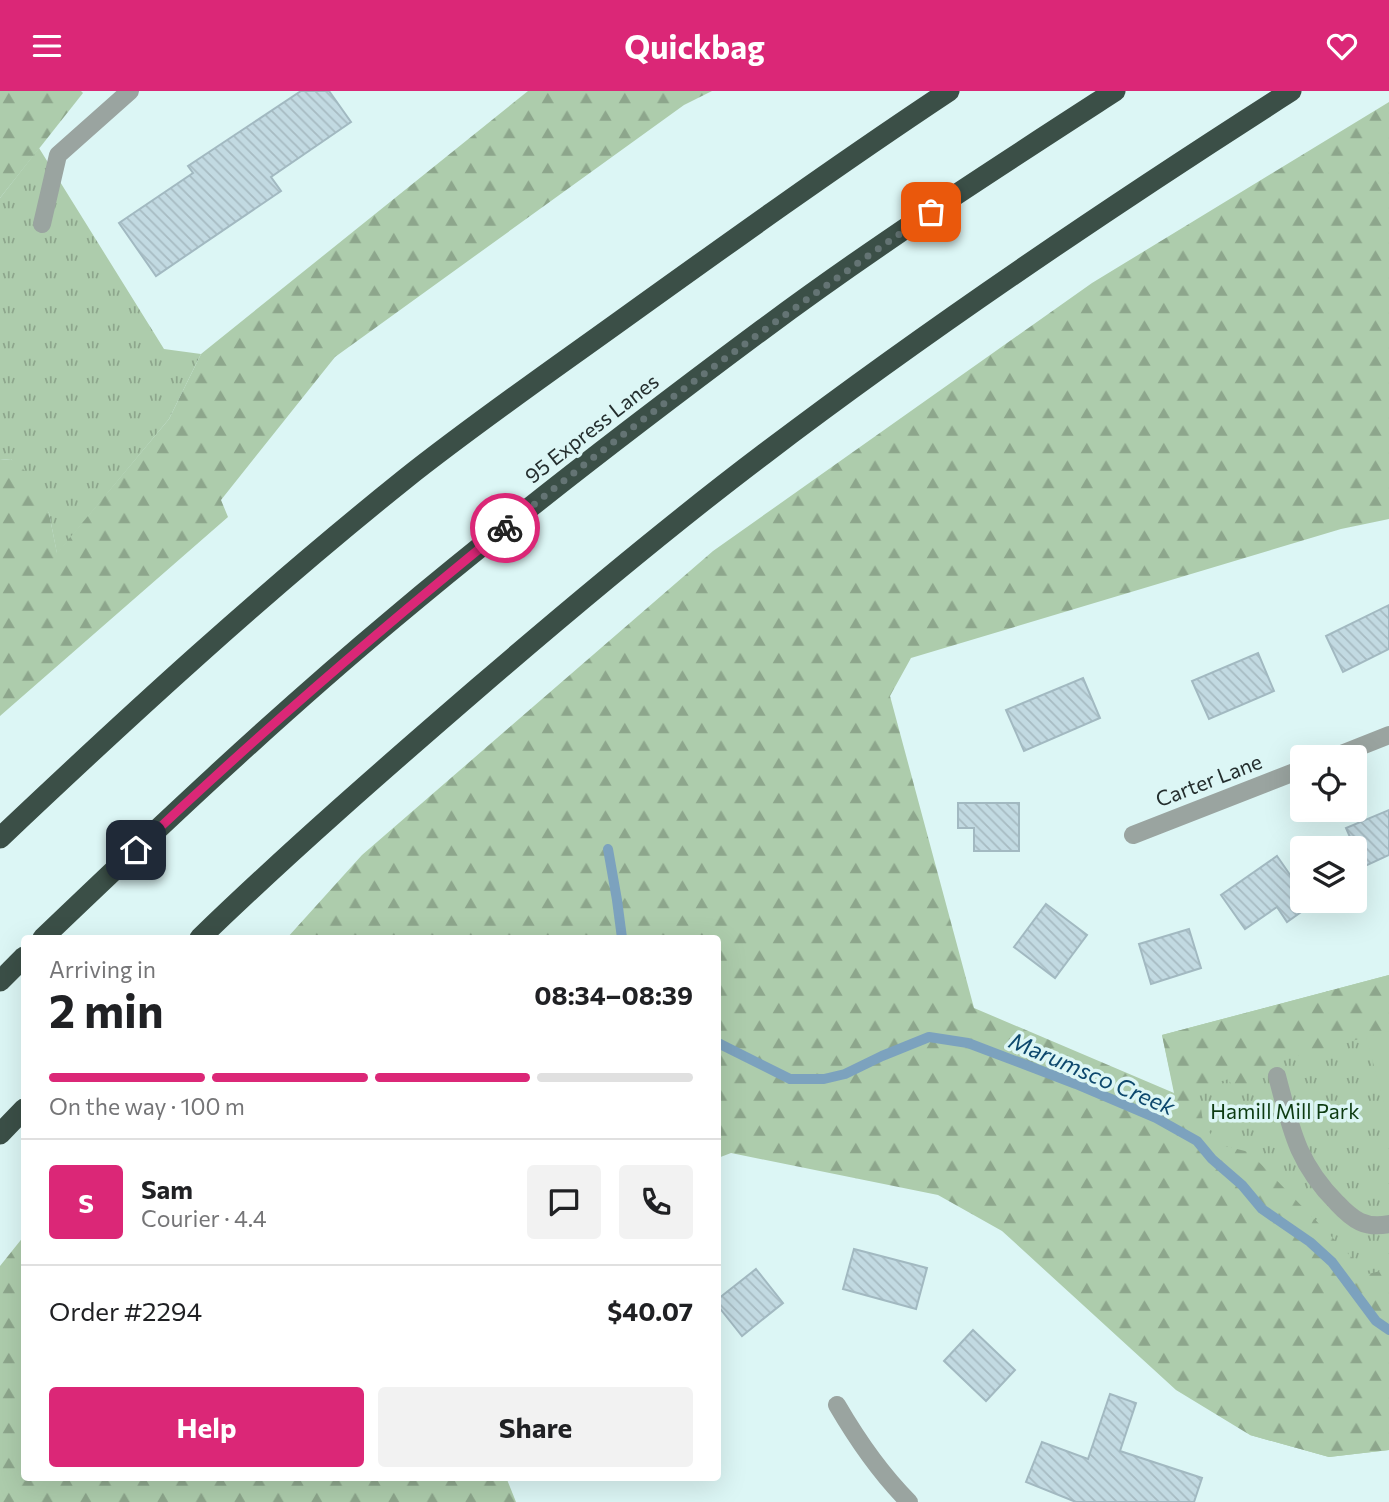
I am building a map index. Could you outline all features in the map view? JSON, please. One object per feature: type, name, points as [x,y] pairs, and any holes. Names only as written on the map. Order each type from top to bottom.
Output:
[{"type":"highway","points":[[0,838],[250,608],[405,479],[494,411],[817,179],[949,91]]},
{"type":"highway","name":"95 Express Lanes","points":[[46,935],[249,745],[393,619],[566,479],[775,320],[972,183],[1115,91]]},
{"type":"highway","points":[[203,935],[389,765],[567,612],[763,454],[943,322],[1290,91]]},
{"type":"highway","points":[[0,981],[21,960]]},
{"type":"highway","points":[[0,1134],[21,1112]]},
{"type":"street","points":[[42,224],[58,155],[131,91]]},
{"type":"street","points":[[1364,745],[1389,735]]},
{"type":"street","name":"Carter Lane","points":[[1133,835],[1290,774]]},
{"type":"street","points":[[1277,1076],[1295,1143],[1310,1173],[1350,1217],[1371,1227],[1389,1224]]},
{"type":"street","points":[[837,1405],[859,1443],[909,1502]]},
{"type":"green space","points":[[0,91],[83,93],[0,198]]},
{"type":"green space","points":[[528,91],[712,91],[684,105],[335,357],[221,500],[228,517],[0,716],[0,460],[11,459],[31,476],[49,513],[57,553],[169,419],[201,354]]},
{"type":"green space","points":[[1389,102],[1389,519],[1341,529],[911,658],[890,696],[974,1008],[1174,1093],[1162,1035],[1389,975],[1389,1031],[1260,1068],[1262,1083],[1233,1090],[1229,1079],[1198,1088],[1203,1122],[1217,1144],[1249,1152],[1368,1274],[1389,1269],[1389,1450],[1329,1457],[1250,1435],[1176,1390],[1002,1231],[938,1195],[731,1153],[721,1157],[721,935],[290,935],[362,855],[713,551],[1092,283]]},
{"type":"green space","points":[[39,148],[164,349],[201,354],[169,419],[57,554],[49,513],[11,459],[0,460],[0,198]]},
{"type":"green space","name":"Hamill Mill Park","points":[[1389,975],[1389,1450],[1329,1457],[1250,1435],[1162,1035]]},
{"type":"green space","points":[[1389,1031],[1389,1121],[1366,1037]]},
{"type":"green space","points":[[21,1240],[21,1481],[508,1481],[516,1502],[0,1502],[0,1266]]},
{"type":"building","points":[[301,91],[329,91],[351,122],[271,177],[281,191],[156,276],[119,223],[193,173],[188,166]]},
{"type":"building","points":[[1389,605],[1389,649],[1343,672],[1326,636]]},
{"type":"building","points":[[1258,653],[1274,691],[1209,719],[1192,681]]},
{"type":"building","points":[[1083,678],[1100,718],[1024,751],[1006,710]]},
{"type":"building","points":[[958,803],[1019,803],[1019,851],[974,851],[974,828],[958,828]]},
{"type":"building","points":[[1389,810],[1389,855],[1367,865],[1367,836],[1349,836],[1346,828],[1367,822],[1367,819]]},
{"type":"building","points":[[1277,856],[1290,875],[1290,913],[1300,913],[1287,922],[1277,907],[1245,929],[1221,895]]},
{"type":"building","points":[[1046,904],[1087,935],[1055,978],[1014,947]]},
{"type":"building","points":[[1189,929],[1201,968],[1151,984],[1139,944]]},
{"type":"building","points":[[854,1249],[927,1268],[916,1309],[843,1289]]},
{"type":"building","points":[[756,1269],[783,1303],[742,1336],[721,1310],[721,1297]]},
{"type":"building","points":[[973,1330],[1015,1370],[986,1401],[944,1361]]},
{"type":"building","points":[[1110,1394],[1136,1403],[1120,1451],[1202,1478],[1194,1502],[1076,1502],[1026,1482],[1042,1442],[1088,1459]]},
{"type":"waterway","name":"Marumsco Creek","points":[[608,849],[622,935]]},
{"type":"waterway","name":"Marumsco Creek","points":[[721,1044],[790,1079],[824,1079],[845,1074],[929,1037],[968,1043],[1156,1118],[1197,1141],[1212,1159],[1242,1185],[1262,1209],[1310,1242],[1332,1262],[1376,1321],[1389,1330]]},
{"type":"way so far","points":[[505,528],[764,328],[931,212]]},
{"type":"route","points":[[136,850],[228,763],[393,619],[505,528]]}]
